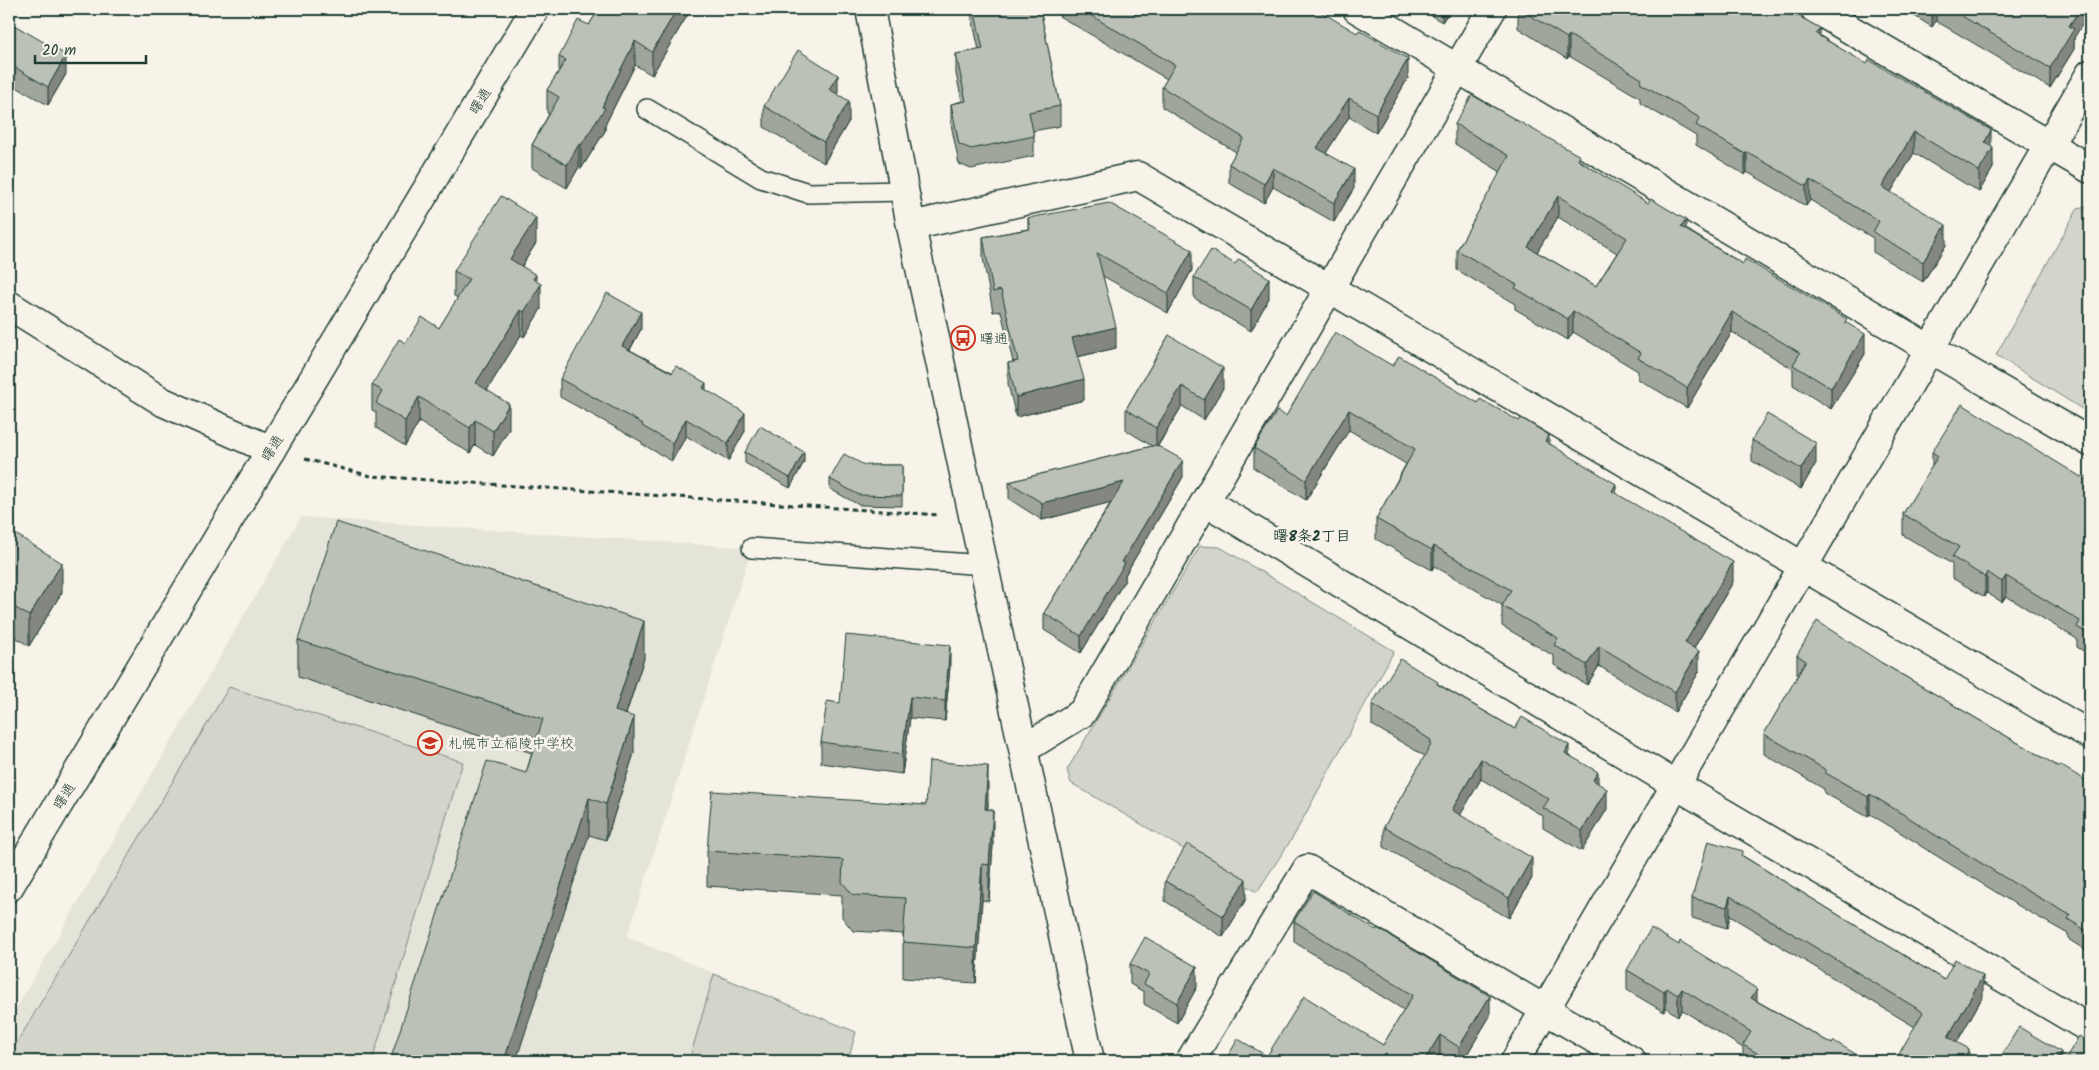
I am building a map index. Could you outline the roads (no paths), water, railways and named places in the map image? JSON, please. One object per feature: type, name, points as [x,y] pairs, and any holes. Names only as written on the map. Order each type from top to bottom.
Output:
[{"type":"street","name":"曙通","points":[[9,887],[535,9]]},
{"type":"street","points":[[870,9],[912,226],[1090,1061]]},
{"type":"street","points":[[1357,9],[2090,442]]},
{"type":"street","points":[[1024,749],[1082,712],[1492,9]]},
{"type":"street","points":[[1815,9],[2090,169]]},
{"type":"street","points":[[1515,1061],[2090,74]]},
{"type":"street","points":[[912,226],[1138,176],[2090,734]]},
{"type":"street","points":[[9,306],[163,402],[271,450]]},
{"type":"street","points":[[1206,502],[1676,785],[2090,1029]]},
{"type":"street","points":[[1190,1061],[1307,870],[1632,1061]]},
{"type":"lane","points":[[646,109],[762,178],[808,193],[905,191]]},
{"type":"lane","points":[[752,548],[984,565]]},
{"type":"place","name":"曙通","points":[[963,338]]},
{"type":"place","name":"札幌市立稲陵中学校","points":[[430,743]]},
{"type":"district","name":"曙8条2丁目","points":[[1312,536]]}]
